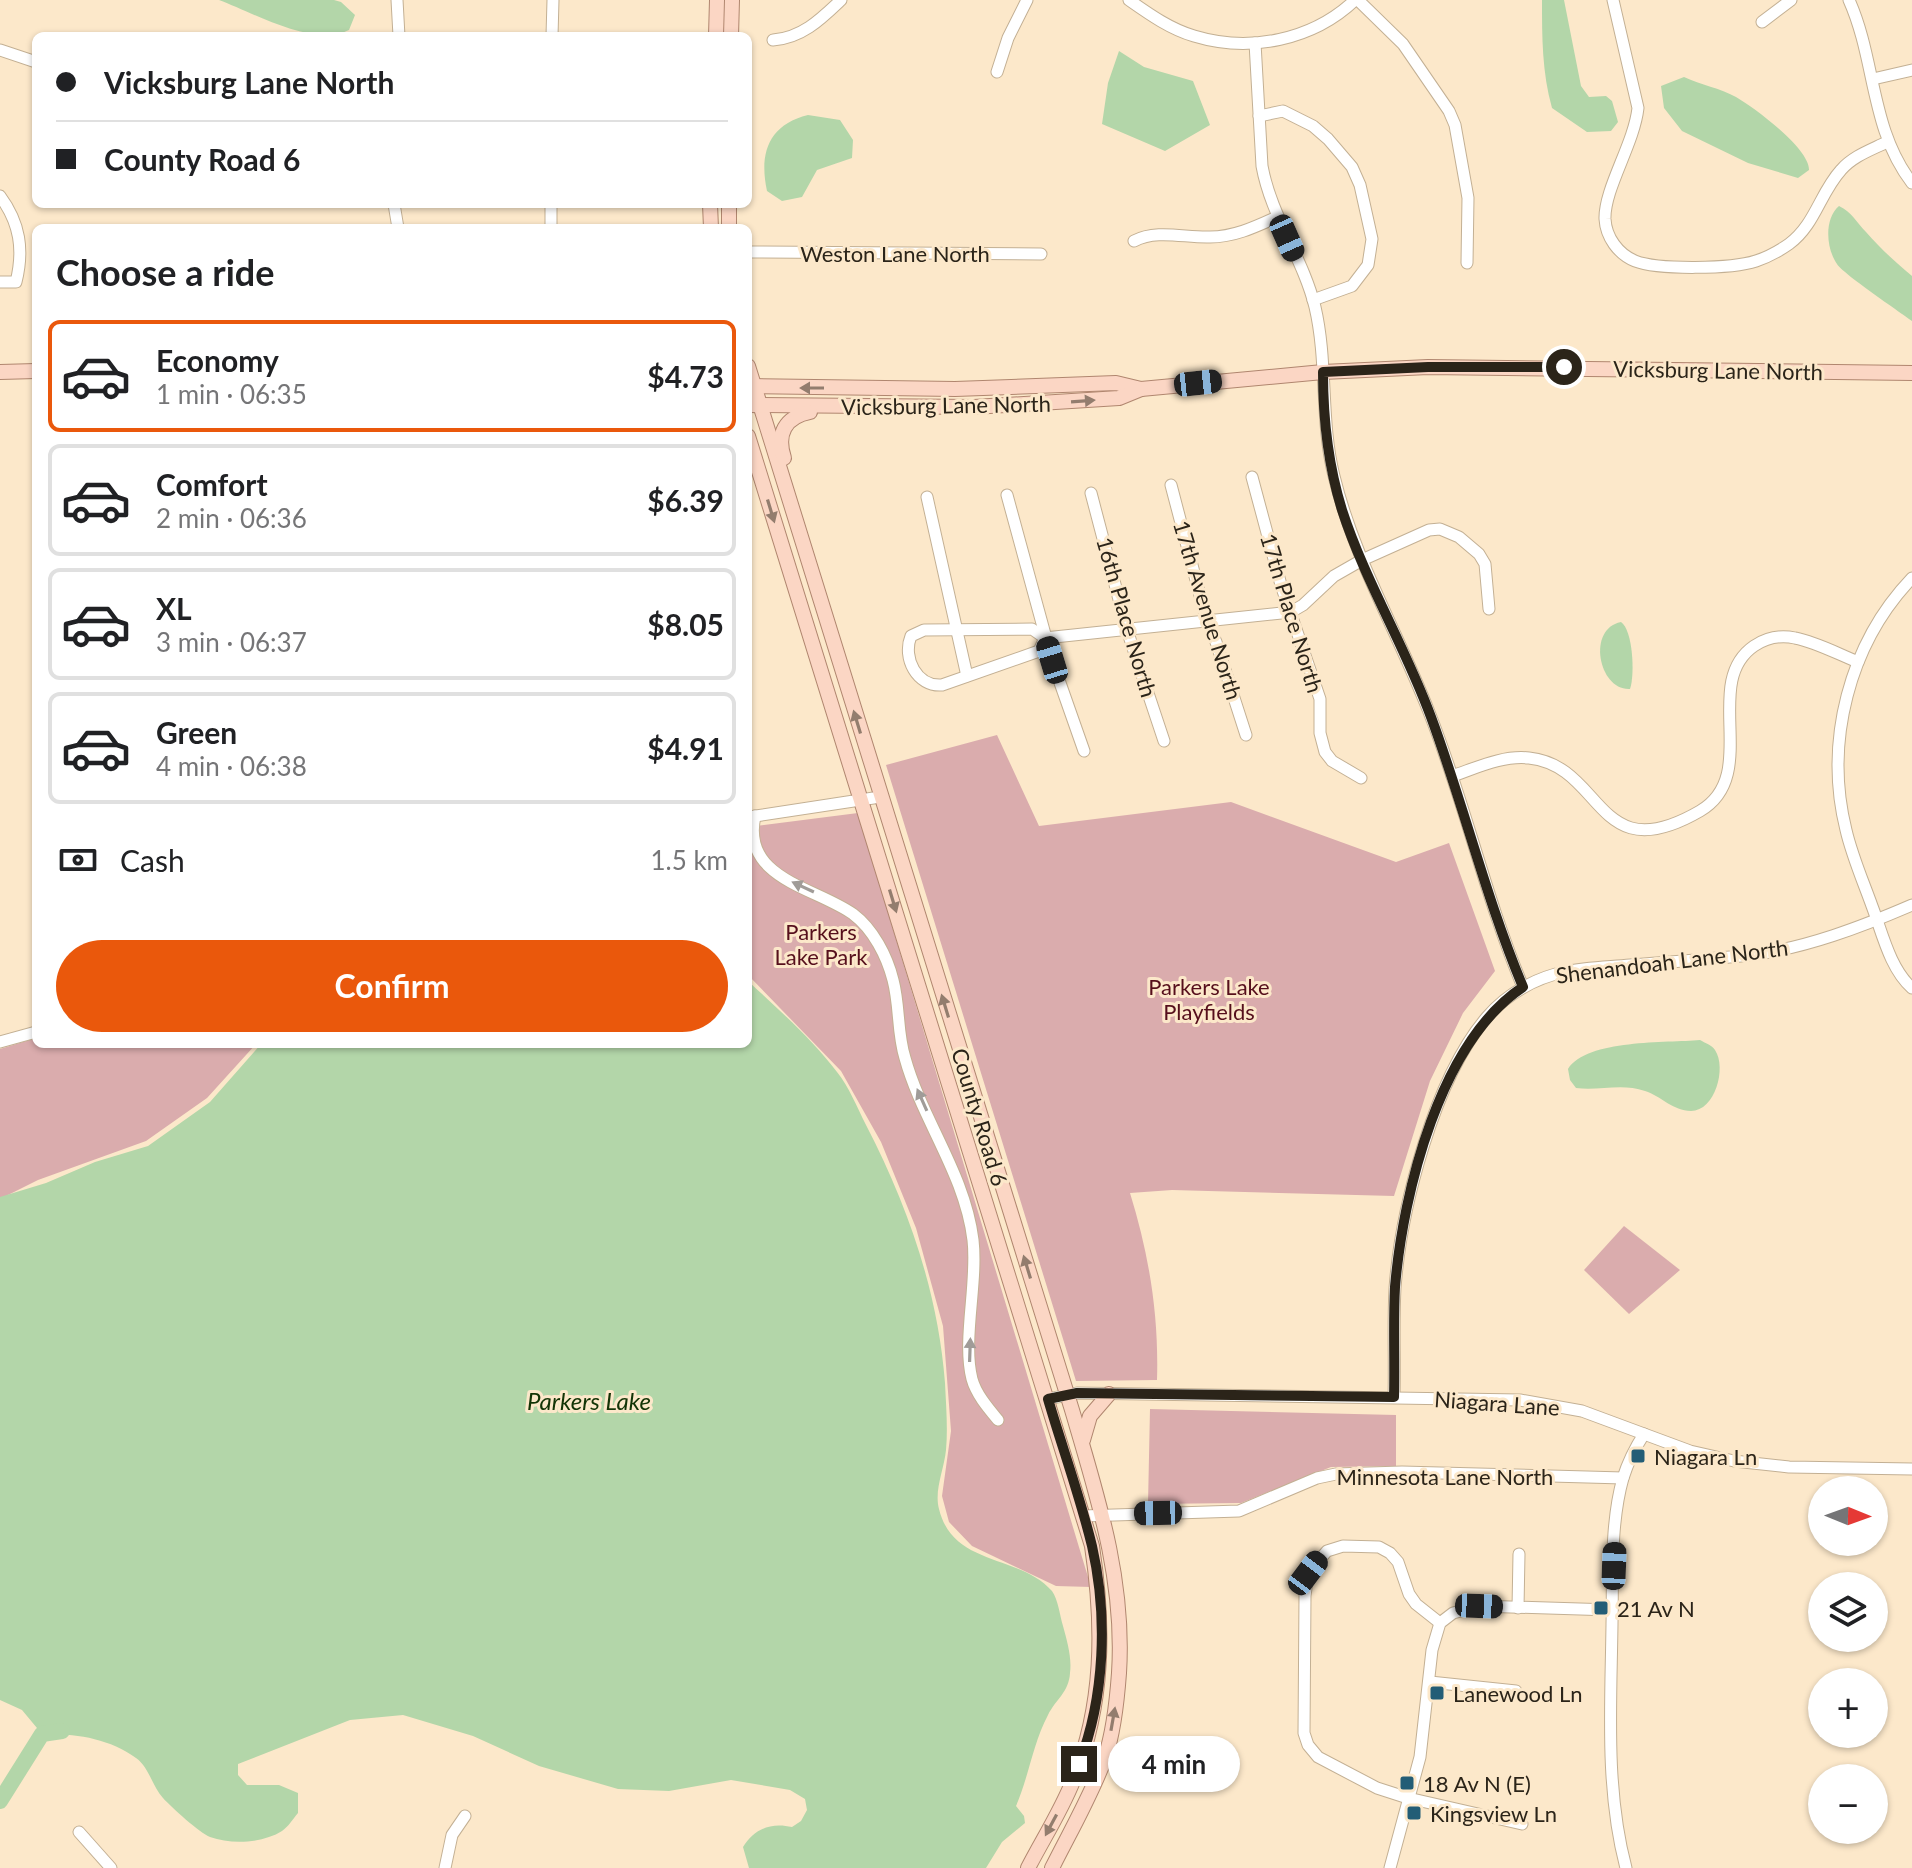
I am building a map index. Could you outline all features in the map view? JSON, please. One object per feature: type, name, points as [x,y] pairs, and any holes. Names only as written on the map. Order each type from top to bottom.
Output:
[{"type":"main road","points":[[716,32],[717,0]]},
{"type":"main road","points":[[731,32],[732,0]]},
{"type":"main road","name":"Vicksburg Lane North","points":[[754,405],[837,408],[1028,405],[1119,398],[1141,389],[1323,372],[1428,367],[1912,373]]},
{"type":"main road","points":[[0,372],[32,371]]},
{"type":"main road","name":"Vicksburg Lane North","points":[[752,387],[955,389],[1116,383],[1141,389]]},
{"type":"main road","name":"County Road 6","points":[[754,405],[802,543],[1067,1395],[1114,1561],[1121,1631],[1113,1723],[1105,1757],[1052,1868]]},
{"type":"main road","points":[[802,543],[802,518],[781,448],[781,432],[798,415],[837,408]]},
{"type":"main road","name":"County Road 6","points":[[752,449],[1092,1546],[1100,1596],[1101,1642],[1094,1711],[1087,1745],[1072,1784],[1028,1868]]},
{"type":"main road","points":[[1082,1445],[1090,1416],[1109,1394]]},
{"type":"street","points":[[397,0],[399,32]]},
{"type":"street","points":[[552,32],[553,0]]},
{"type":"street","points":[[773,40],[800,33],[841,0]]},
{"type":"street","points":[[997,72],[1008,38],[1027,0]]},
{"type":"street","points":[[1129,0],[1191,35],[1234,43],[1282,39],[1307,31],[1330,20],[1357,0],[1403,44],[1449,111],[1455,125],[1468,198],[1467,263]]},
{"type":"street","points":[[1613,0],[1638,108],[1632,138],[1605,219],[1611,240],[1627,257],[1638,262],[1716,267],[1756,261],[1792,242],[1818,210],[1833,181],[1853,159],[1887,142]]},
{"type":"street","points":[[1762,22],[1791,0]]},
{"type":"street","points":[[1849,0],[1868,50],[1876,106],[1887,142],[1912,183]]},
{"type":"street","points":[[1255,43],[1262,166],[1277,217],[1313,300],[1323,372],[1326,433],[1342,509],[1402,646],[1452,776],[1488,897],[1523,987]]},
{"type":"street","points":[[0,50],[32,61]]},
{"type":"street","points":[[1873,79],[1912,70]]},
{"type":"street","points":[[1259,116],[1283,111],[1313,126],[1352,167],[1360,185],[1372,239],[1368,265],[1352,286],[1313,300]]},
{"type":"street","points":[[0,196],[17,225],[21,263],[16,282],[0,282]]},
{"type":"street","points":[[1134,241],[1153,235],[1213,238],[1235,235],[1277,217]]},
{"type":"street","name":"Weston Lane North","points":[[752,252],[1041,254]]},
{"type":"street","name":"17th Place North","points":[[1252,477],[1274,561],[1320,699],[1320,733],[1325,752],[1341,768],[1361,778]]},
{"type":"street","name":"17th Avenue North","points":[[1171,485],[1207,622],[1246,735]]},
{"type":"street","name":"16th Place North","points":[[1091,493],[1127,630],[1164,741]]},
{"type":"street","points":[[1007,495],[1045,638],[1084,751]]},
{"type":"street","points":[[927,497],[967,676]]},
{"type":"street","points":[[1045,638],[1039,651],[934,686],[918,678],[908,651],[911,636],[924,630],[1032,629],[1045,638],[1291,612],[1334,576],[1429,530],[1449,532],[1479,554],[1485,564],[1489,609]]},
{"type":"street","points":[[1912,578],[1885,611],[1858,662],[1840,732],[1840,796],[1852,849],[1900,975],[1912,988]]},
{"type":"street","points":[[1452,776],[1503,760],[1543,761],[1568,773],[1613,821],[1642,830],[1657,829],[1702,810],[1714,799],[1723,784],[1730,751],[1733,675],[1746,652],[1769,639],[1786,637],[1858,662]]},
{"type":"street","points":[[880,797],[752,817],[757,850],[766,865],[782,878],[855,915],[884,954],[893,978],[905,1059],[967,1211],[975,1269],[969,1362],[972,1382],[998,1420]]},
{"type":"street","name":"Shenandoah Lane North","points":[[1394,1397],[1396,1282],[1410,1193],[1437,1108],[1475,1032],[1505,999],[1523,987],[1582,968],[1752,954],[1796,946],[1877,920],[1912,905]]},
{"type":"street","points":[[0,1042],[32,1033]]},
{"type":"street","name":"Niagara Lane","points":[[1048,1399],[1067,1395],[1109,1394],[1498,1399],[1545,1403],[1592,1414],[1704,1455],[1746,1463],[1789,1467],[1912,1469]]},
{"type":"street","points":[[1626,1868],[1616,1819],[1612,1777],[1612,1610],[1616,1521],[1623,1478],[1633,1450],[1644,1434]]},
{"type":"street","name":"Minnesota Lane North","points":[[1083,1516],[1239,1511],[1317,1478],[1336,1474],[1623,1478]]},
{"type":"street","points":[[1440,1623],[1416,1604],[1409,1594],[1398,1562],[1390,1553],[1379,1547],[1343,1546],[1327,1551],[1308,1573],[1305,1596],[1304,1733],[1308,1745],[1318,1757],[1377,1788],[1522,1824]]},
{"type":"street","points":[[1518,1608],[1519,1554]]},
{"type":"street","points":[[1390,1868],[1420,1757],[1432,1650],[1440,1623],[1464,1608],[1612,1610]]},
{"type":"street","points":[[1430,1682],[1516,1691]]},
{"type":"street","points":[[445,1868],[452,1835],[465,1816]]},
{"type":"street","points":[[79,1832],[111,1868]]},
{"type":"green space","name":"Parkers Lake Playfields","points":[[997,735],[1039,826],[1231,802],[1396,862],[1449,843],[1495,971],[1463,1013],[1430,1081],[1394,1196],[1172,1190],[1130,1193],[1143,1239],[1151,1285],[1157,1380],[1076,1381],[886,765]]},
{"type":"green space","name":"Parkers Lake Park","points":[[858,813],[1091,1587],[1056,1586],[972,1546],[949,1522],[942,1496],[951,1431],[943,1326],[916,1228],[881,1142],[841,1071],[752,979],[752,826]]},
{"type":"green space","points":[[32,1039],[32,1048],[252,1048],[207,1098],[146,1141],[38,1180],[0,1199],[0,1049]]},
{"type":"green space","points":[[1624,1226],[1680,1270],[1629,1314],[1584,1270]]},
{"type":"green space","points":[[1150,1409],[1396,1415],[1396,1466],[1331,1467],[1241,1503],[1148,1504]]},
{"type":"water","points":[[219,0],[334,0],[341,2],[355,15],[349,30],[342,32],[302,32]]},
{"type":"water","points":[[1542,0],[1564,0],[1581,86],[1589,97],[1606,96],[1612,101],[1618,122],[1611,131],[1587,132],[1552,108],[1544,68]]},
{"type":"water","points":[[1119,51],[1144,67],[1193,81],[1210,125],[1165,151],[1102,124],[1108,83]]},
{"type":"water","points":[[1684,77],[1730,94],[1756,110],[1801,151],[1809,170],[1798,178],[1748,163],[1682,131],[1664,108],[1661,86]]},
{"type":"water","points":[[808,115],[840,120],[853,140],[852,158],[817,170],[802,197],[782,201],[767,191],[766,153],[775,134],[794,120]]},
{"type":"water","points":[[1839,206],[1851,214],[1882,249],[1912,276],[1912,321],[1837,264],[1828,234],[1831,218]]},
{"type":"water","points":[[1621,622],[1628,634],[1632,653],[1630,689],[1619,687],[1611,680],[1604,671],[1601,659],[1603,636],[1610,627]]},
{"type":"water","name":"Parkers Lake","points":[[752,985],[805,1036],[827,1059],[853,1097],[895,1187],[919,1250],[936,1316],[945,1383],[946,1450],[938,1502],[947,1528],[972,1551],[1039,1579],[1052,1591],[1070,1655],[1069,1680],[1043,1726],[1016,1806],[1025,1823],[1002,1842],[986,1868],[749,1868],[743,1847],[747,1841],[764,1828],[777,1825],[792,1827],[801,1821],[807,1810],[805,1799],[790,1790],[731,1780],[669,1791],[618,1789],[539,1766],[473,1736],[403,1715],[350,1720],[238,1764],[238,1775],[247,1785],[279,1785],[298,1793],[298,1813],[274,1835],[247,1842],[228,1841],[205,1835],[179,1813],[159,1793],[140,1762],[126,1751],[91,1738],[42,1734],[22,1710],[0,1700],[0,1197],[148,1146],[210,1102],[257,1048],[752,1048]]},
{"type":"water","points":[[1700,1040],[1715,1050],[1720,1067],[1712,1096],[1699,1109],[1678,1109],[1651,1093],[1636,1089],[1576,1088],[1570,1080],[1568,1069],[1592,1052],[1629,1044]]},
{"type":"waterway","points":[[0,1801],[42,1734],[62,1731]]},
{"type":"place","name":"Niagara Ln","points":[[1638,1456]]},
{"type":"place","name":"21 Av N","points":[[1601,1608]]},
{"type":"place","name":"Lanewood Ln","points":[[1437,1693]]},
{"type":"place","name":"18 Av N (E)","points":[[1407,1783]]},
{"type":"place","name":"Kingsview Ln","points":[[1414,1813]]},
{"type":"route","points":[[1079,1764],[1087,1745],[1099,1678],[1100,1596],[1092,1546],[1048,1399],[1077,1393],[1394,1397],[1394,1326],[1401,1237],[1422,1151],[1437,1108],[1475,1032],[1505,999],[1523,987],[1488,897],[1430,714],[1342,509],[1326,433],[1323,372],[1428,367],[1564,367]]}]
